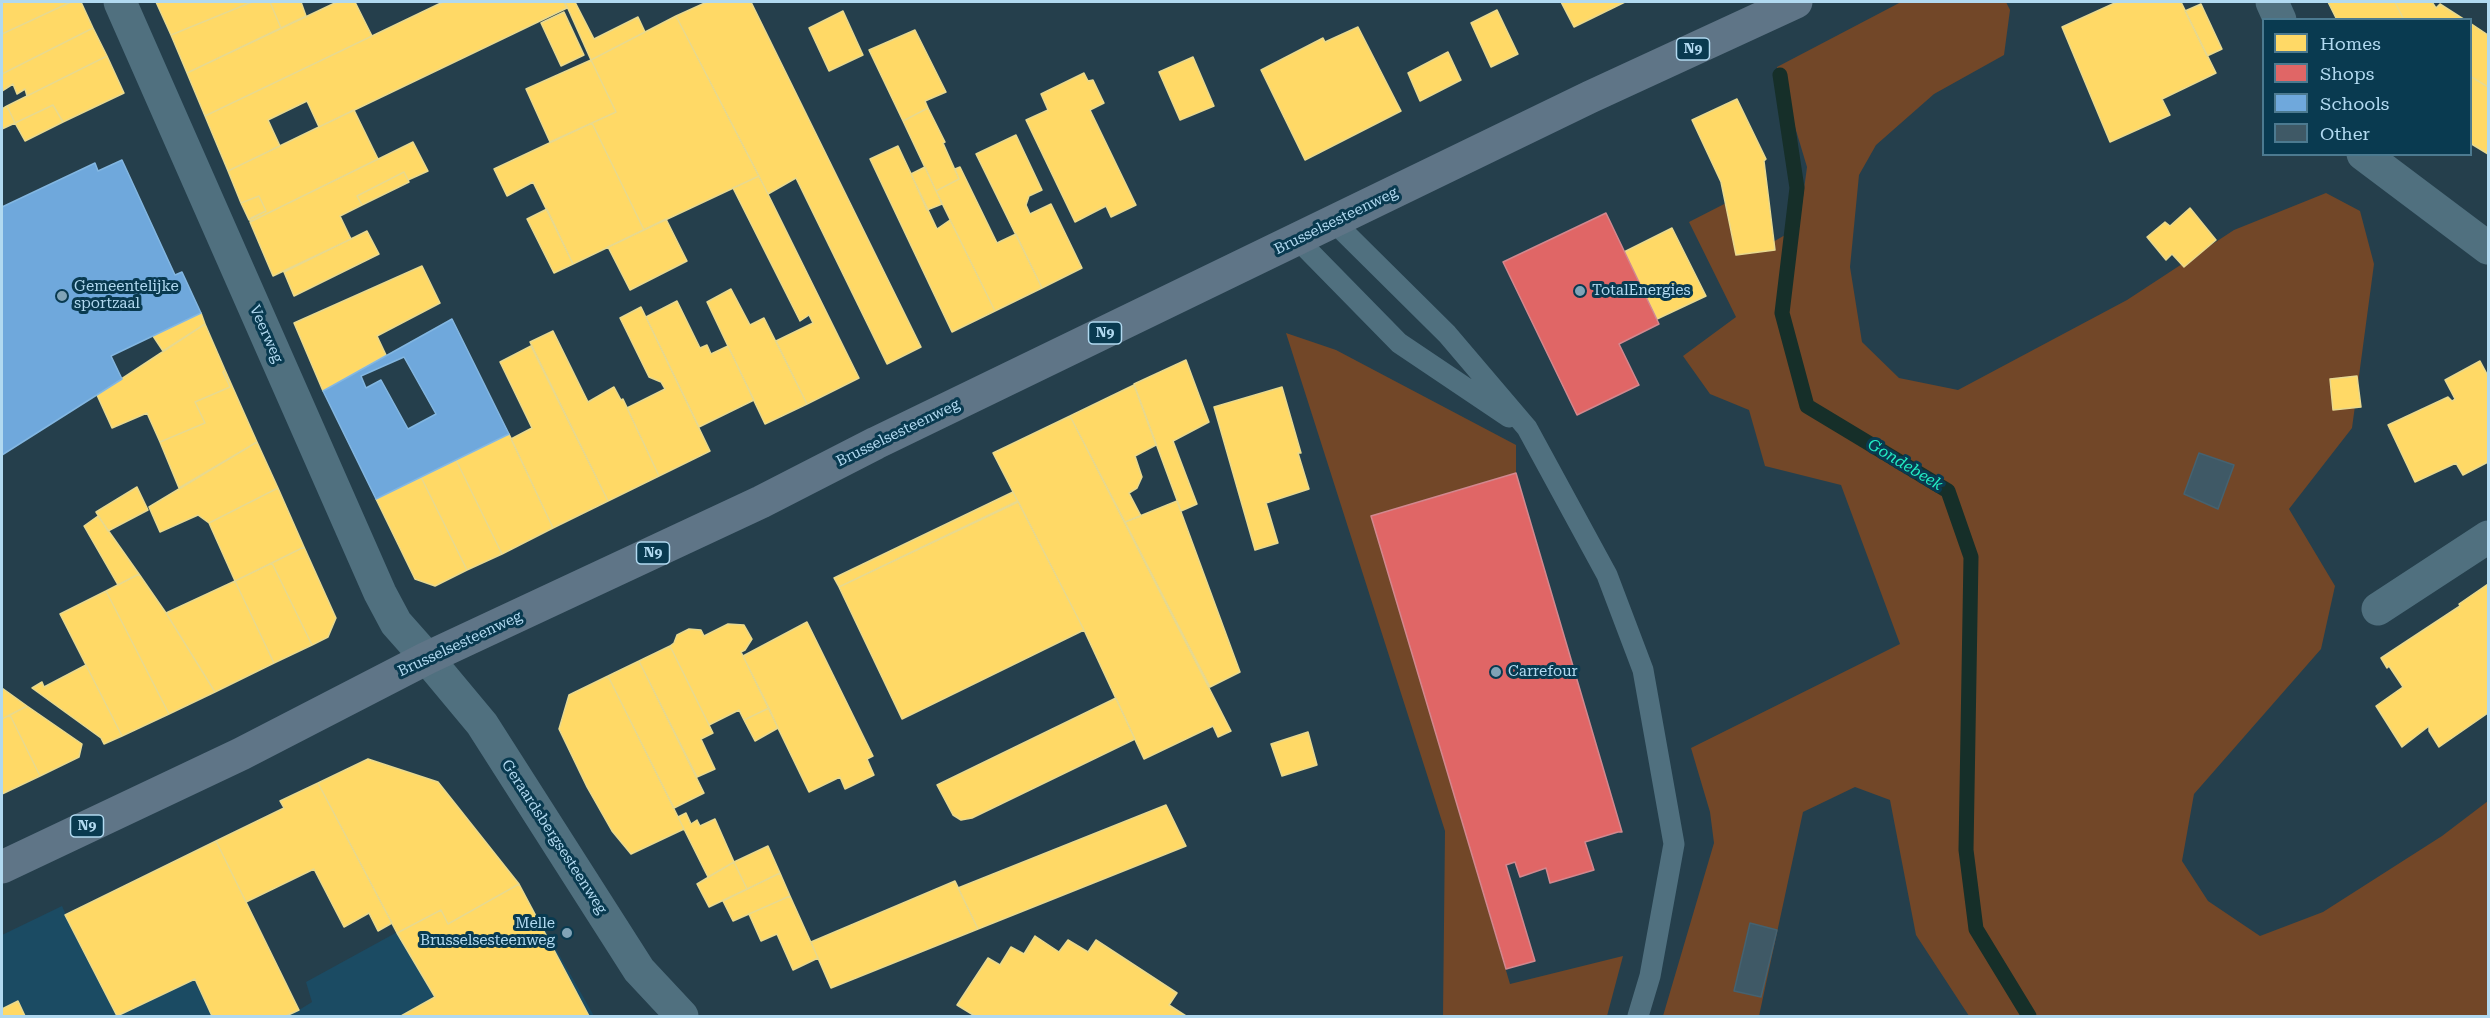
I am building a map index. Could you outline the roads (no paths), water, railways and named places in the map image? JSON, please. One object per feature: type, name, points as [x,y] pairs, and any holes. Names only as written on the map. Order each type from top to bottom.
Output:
[{"type":"main road","name":"Brusselsesteenweg","points":[[2,867],[241,754],[427,658],[761,502],[876,443],[1590,97],[1797,2]]},
{"type":"street","name":"Veerweg","points":[[120,2],[380,593],[396,623],[427,658]]},
{"type":"street","points":[[2272,2],[2279,18]]},
{"type":"street","points":[[2367,156],[2488,248]]},
{"type":"street","points":[[2378,609],[2488,537]]},
{"type":"street","name":"Geraardsbergsesteenweg","points":[[427,658],[482,724],[639,970],[682,1017]]},
{"type":"lane","points":[[1334,222],[1447,334],[1527,428],[1607,575],[1643,670],[1674,844],[1650,976],[1638,1017]]},
{"type":"lane","points":[[1298,240],[1399,343],[1527,428]]},
{"type":"waterway","name":"Gondebeek","points":[[1780,75],[1797,188],[1782,313],[1807,406],[1948,491],[1971,557],[1966,850],[1976,929],[2029,1016]]},
{"type":"place","name":"TotalEnergies","points":[[1580,291]]},
{"type":"place","name":"Gemeentelijke sportzaal","points":[[62,296]]},
{"type":"place","name":"Carrefour","points":[[1496,672]]},
{"type":"place","name":"Melle Brusselsesteenweg","points":[[567,933]]}]
